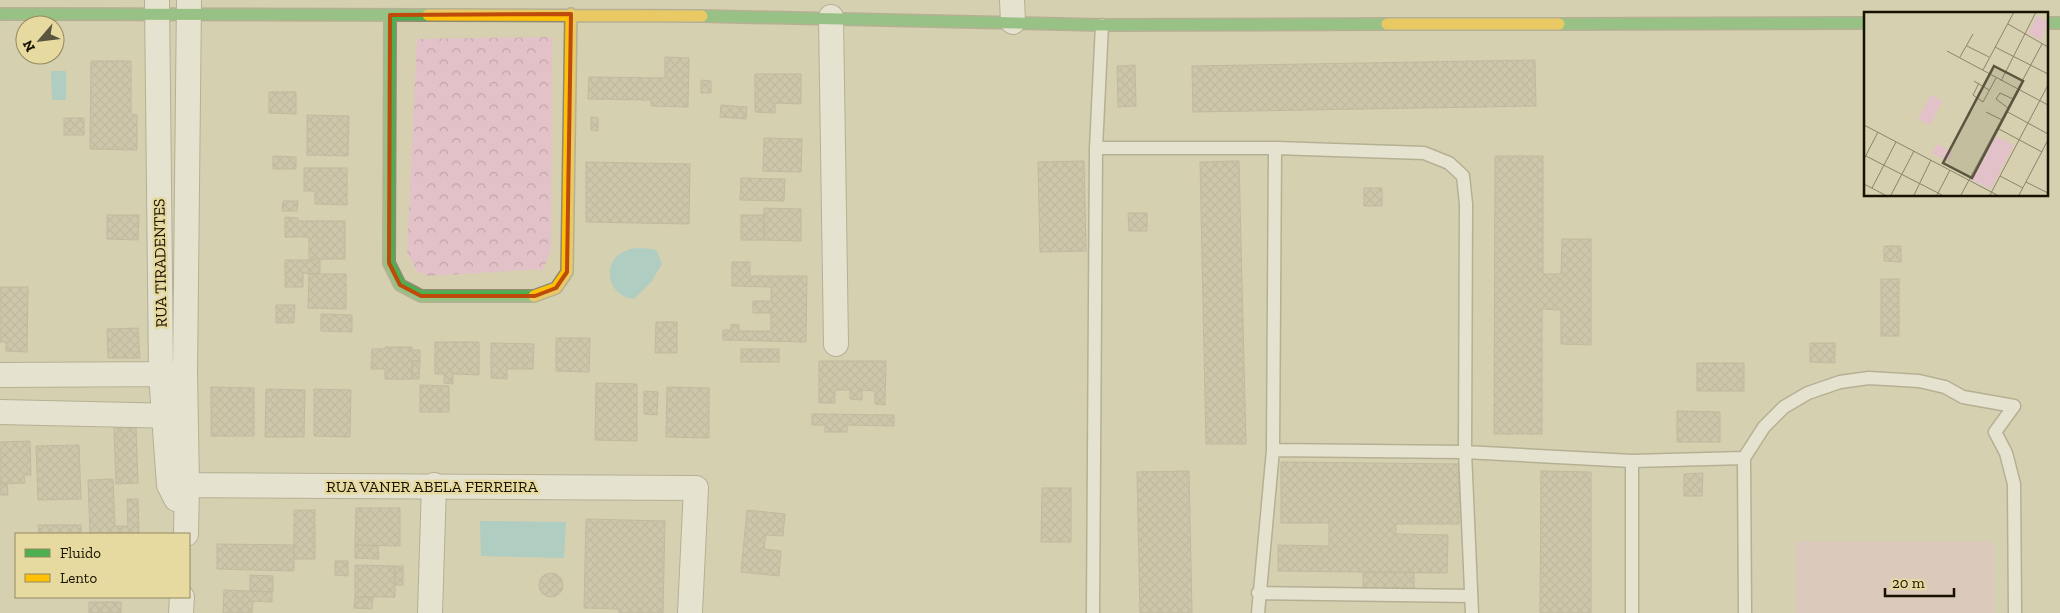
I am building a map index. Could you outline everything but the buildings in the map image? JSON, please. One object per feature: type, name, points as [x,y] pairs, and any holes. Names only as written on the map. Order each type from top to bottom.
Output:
[{"type":"street","points":[[0,14],[157,8],[390,15],[571,14],[650,8],[831,16],[1012,11],[1102,26],[1864,23]]},
{"type":"street","name":"RUA TIRADENTES","points":[[157,8],[161,374],[174,416],[178,484],[186,528]]},
{"type":"street","name":"RUA TIRADENTES","points":[[174,416],[185,374],[189,8]]},
{"type":"street","points":[[390,15],[389,263],[400,285],[421,296],[535,296],[556,288],[567,272],[571,14]]},
{"type":"street","points":[[831,16],[836,344]]},
{"type":"street","points":[[0,374],[185,374]]},
{"type":"street","points":[[0,412],[174,416]]},
{"type":"street","name":"RUA VANER ABELA FERREIRA","points":[[178,484],[696,488],[690,613]]},
{"type":"street","points":[[430,613],[434,486]]},
{"type":"street","points":[[181,613],[182,598]]},
{"type":"lane","points":[[1093,613],[1096,148],[1102,26]]},
{"type":"lane","points":[[1096,148],[1275,148],[1424,153],[1449,163],[1463,176],[1466,204],[1465,452],[1472,613]]},
{"type":"lane","points":[[1258,613],[1258,593],[1273,450],[1275,148]]},
{"type":"lane","points":[[1745,613],[1744,458],[1764,427],[1784,407],[1808,393],[1840,382],[1868,378],[1918,381],[1945,387],[1963,397],[2014,406],[1995,432],[2006,453],[2014,484],[2015,613]]},
{"type":"lane","points":[[1273,450],[1465,452],[1632,461],[1744,458]]},
{"type":"lane","points":[[1632,461],[1632,613]]},
{"type":"lane","points":[[1258,593],[1470,596]]},
{"type":"highlighted area","points":[[571,14],[567,272],[556,288],[535,296],[421,296],[400,285],[389,263],[390,15]]},
{"type":"green space","points":[[552,37],[551,250],[542,273],[540,269],[428,276],[417,271],[407,252],[417,39]]},
{"type":"green space","points":[[1796,541],[1994,541],[1994,613],[1796,613]]},
{"type":"water","points":[[51,71],[66,71],[66,100],[52,100]]},
{"type":"water","points":[[631,249],[652,249],[657,251],[662,264],[651,282],[634,299],[617,291],[612,285],[610,277],[613,261],[619,255]]},
{"type":"water","points":[[480,521],[566,522],[564,558],[481,556]]},
{"type":"traffic: fast","points":[[0,14],[428,15]]},
{"type":"traffic: fast","points":[[390,15],[389,263],[400,285],[421,296],[534,296]]},
{"type":"traffic: fast","points":[[702,16],[1102,25],[1387,24]]},
{"type":"traffic: fast","points":[[1559,24],[1864,23]]},
{"type":"traffic: fast","points":[[2048,23],[2060,23]]},
{"type":"traffic: slow","points":[[534,296],[556,288],[567,272],[571,14]]},
{"type":"traffic: slow","points":[[428,15],[702,16]]},
{"type":"traffic: slow","points":[[1387,24],[1559,24]]}]
